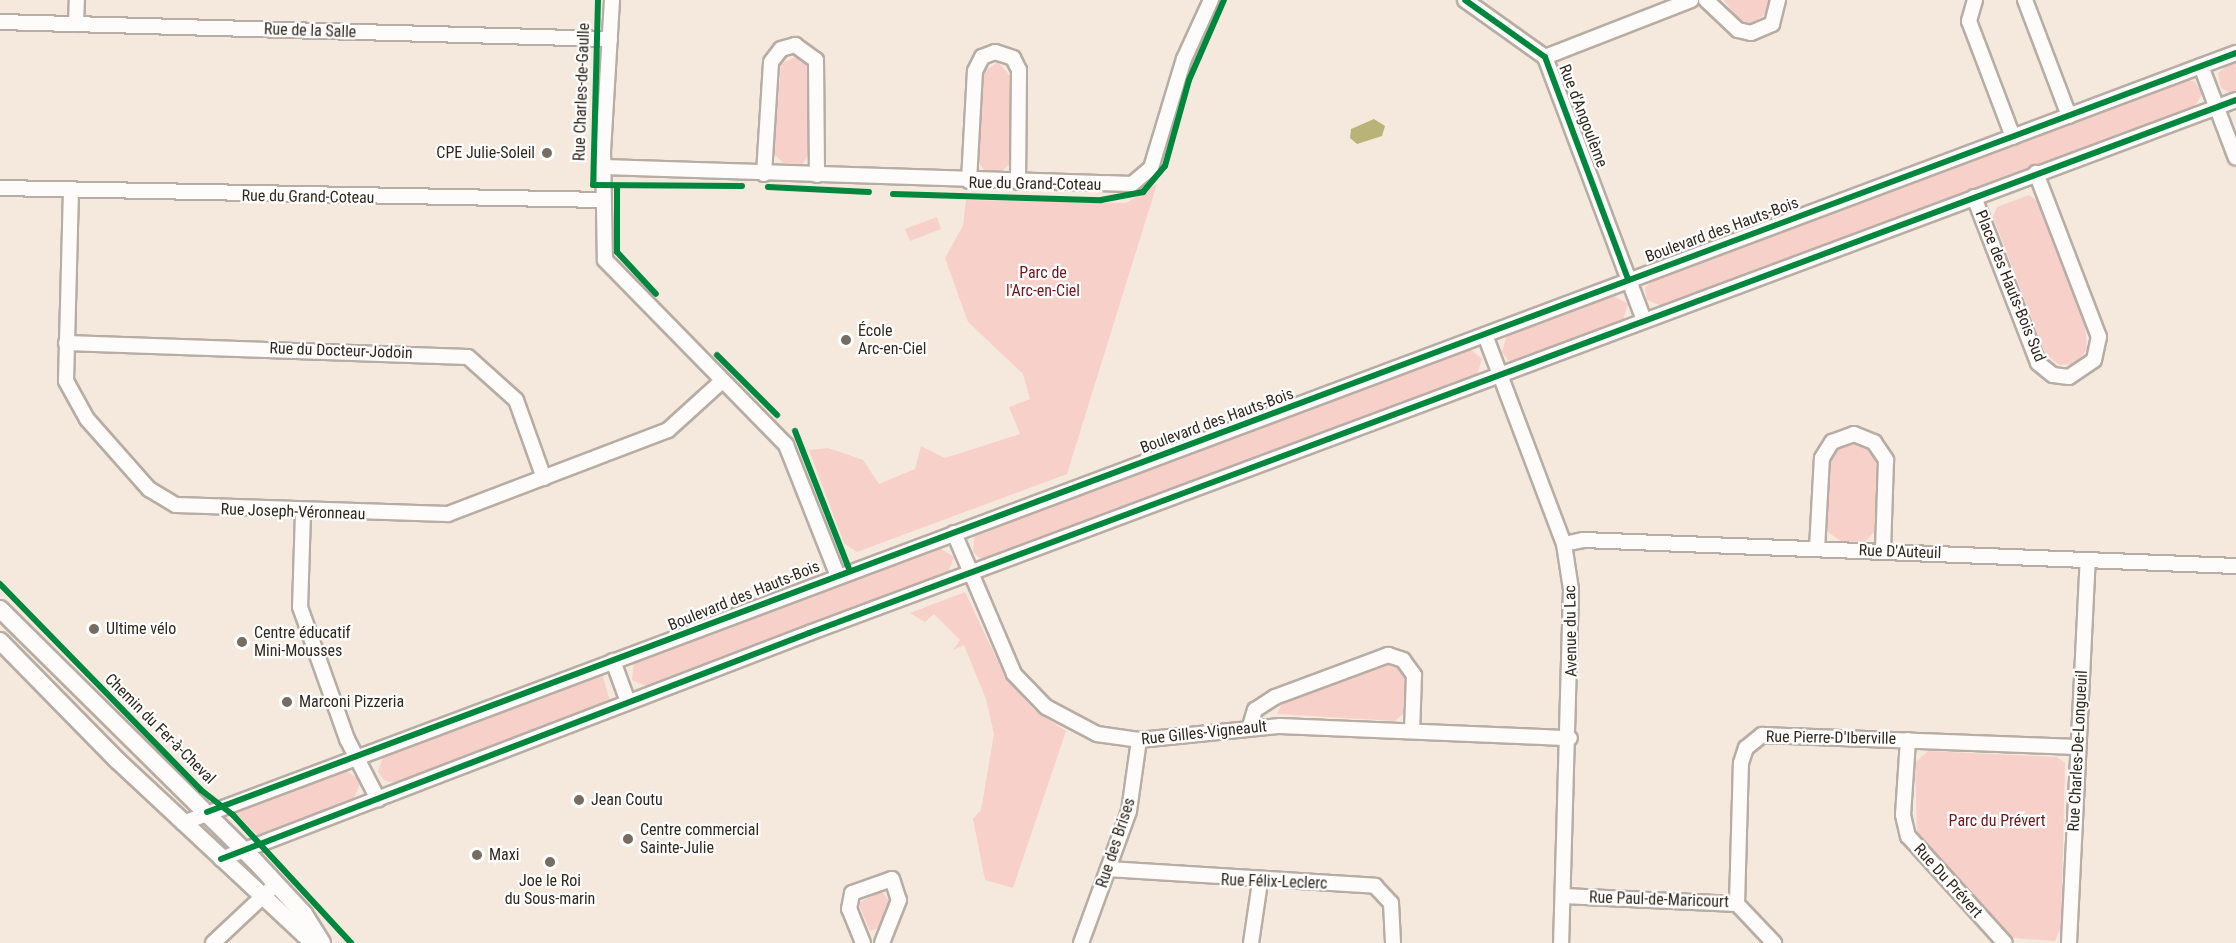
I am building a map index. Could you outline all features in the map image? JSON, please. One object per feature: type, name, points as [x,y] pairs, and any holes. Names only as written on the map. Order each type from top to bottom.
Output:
[{"type":"street","points":[[76,24],[77,0]]},
{"type":"street","name":"Rue Charles-de-Gaulle","points":[[612,0],[603,167],[603,252],[609,266],[789,450],[837,574]]},
{"type":"street","name":"Rue du Grand-Coteau","points":[[603,167],[1121,186],[1144,177],[1210,0]]},
{"type":"street","name":"Rue d'Angoulème","points":[[1465,0],[1545,57],[1644,320]]},
{"type":"street","points":[[1545,57],[1691,0]]},
{"type":"street","points":[[1706,0],[1738,30],[1751,33],[1772,24],[1778,0]]},
{"type":"street","points":[[1975,0],[1969,21],[2013,137]]},
{"type":"street","points":[[2025,0],[2069,116]]},
{"type":"street","name":"Rue de la Salle","points":[[0,22],[610,39]]},
{"type":"street","points":[[764,174],[771,62],[781,49],[795,45],[816,60],[817,175]]},
{"type":"street","points":[[969,181],[975,71],[982,57],[995,52],[1013,58],[1020,74],[1018,182]]},
{"type":"street","name":"Boulevard des Hauts-Bois","points":[[183,823],[357,754],[614,661],[837,574],[954,533],[2236,53]]},
{"type":"street","points":[[2201,66],[2236,158]]},
{"type":"street","points":[[221,859],[628,702],[2236,100]]},
{"type":"street","name":"Place des Hauts-Bois Sud","points":[[1974,197],[2038,363],[2053,375],[2069,377],[2094,360],[2099,337],[2036,173]]},
{"type":"street","name":"Rue du Grand-Coteau","points":[[0,188],[603,200]]},
{"type":"street","name":"Rue Joseph-Véronneau","points":[[71,190],[66,381],[76,404],[161,498],[184,508],[437,517],[669,430],[722,381]]},
{"type":"street","name":"Avenue du Lac","points":[[1485,335],[1564,544],[1574,618],[1561,943]]},
{"type":"street","name":"Rue du Docteur-Jodoin","points":[[66,343],[468,357],[516,400],[544,478]]},
{"type":"street","points":[[1817,549],[1822,458],[1832,442],[1854,434],[1873,441],[1885,457],[1883,551]]},
{"type":"street","points":[[303,513],[300,607],[357,754],[378,799]]},
{"type":"street","name":"Rue Gilles-Vigneault","points":[[954,533],[1002,653],[1035,697],[1092,733],[1139,740],[1250,726],[1570,738]]},
{"type":"street","name":"Rue D'Auteuil","points":[[1564,544],[1583,540],[2236,566]]},
{"type":"street","name":"Rue Charles-De-Longueuil","points":[[2069,943],[2088,560]]},
{"type":"street","name":"Chemin du Fer-à-Cheval","points":[[0,609],[244,850],[276,884],[322,943]]},
{"type":"street","points":[[0,641],[183,823],[313,943]]},
{"type":"street","points":[[1250,726],[1256,710],[1275,697],[1388,655],[1403,660],[1414,675],[1412,731]]},
{"type":"street","points":[[614,661],[628,702]]},
{"type":"street","name":"Rue Pierre-D'Iberville","points":[[1737,904],[1741,763],[1753,741],[1769,734],[2077,747]]},
{"type":"street","name":"Rue des Brises","points":[[1081,943],[1130,805],[1139,740]]},
{"type":"street","name":"Rue Du Prévert","points":[[1908,740],[1903,814],[1908,836],[2006,943]]},
{"type":"street","name":"Rue Félix-Leclerc","points":[[1108,869],[1260,882],[1375,886],[1391,903],[1393,943]]},
{"type":"street","points":[[863,943],[849,909],[852,893],[892,879],[899,900],[882,943]]},
{"type":"street","points":[[1251,943],[1260,882]]},
{"type":"street","points":[[213,943],[276,884]]},
{"type":"street","name":"Rue Paul-de-Maricourt","points":[[1563,896],[1737,904],[1774,943]]},
{"type":"green space","points":[[1724,0],[1768,0],[1770,10],[1751,25],[1737,18]]},
{"type":"green space","points":[[799,55],[808,67],[808,155],[802,165],[785,165],[774,154],[781,64]]},
{"type":"green space","points":[[2236,58],[2236,94],[2221,88],[2218,73]]},
{"type":"green space","points":[[998,62],[1012,78],[1010,164],[999,173],[985,171],[979,163],[982,73]]},
{"type":"green space","points":[[2182,78],[2195,82],[2202,94],[2192,111],[1664,307],[1647,300],[1645,288],[1656,276]]},
{"type":"green space","name":"Parc de l'Arc-en-Ciel","points":[[1157,184],[1067,474],[857,552],[844,543],[809,450],[828,448],[863,460],[879,484],[915,469],[921,446],[945,458],[1020,434],[1009,407],[1030,399],[1023,374],[968,322],[945,258],[963,226],[966,200],[1126,203]]},
{"type":"green space","points":[[2029,195],[2038,202],[2085,326],[2087,349],[2075,364],[2059,365],[2045,353],[1993,217],[1997,207]]},
{"type":"green space","points":[[937,217],[941,229],[910,241],[905,229]]},
{"type":"green space","points":[[1610,294],[1628,304],[1622,323],[1523,360],[1509,361],[1502,352],[1508,331]]},
{"type":"green space","points":[[1468,347],[1482,359],[1476,378],[983,561],[973,552],[975,533]]},
{"type":"green space","points":[[1859,443],[1869,449],[1878,468],[1874,532],[1865,542],[1841,541],[1826,531],[1828,462],[1841,445]]},
{"type":"green space","points":[[938,547],[954,557],[947,576],[651,688],[632,680],[634,660]]},
{"type":"green space","points":[[965,592],[1006,679],[1034,710],[1066,731],[1013,888],[985,880],[973,819],[981,810],[994,734],[986,699],[964,645],[953,650],[960,640],[934,614],[925,622],[910,613]]},
{"type":"green space","points":[[1385,663],[1399,666],[1407,679],[1404,713],[1395,721],[1277,714],[1283,702]]},
{"type":"green space","points":[[602,674],[610,701],[605,705],[398,783],[385,781],[378,772],[384,753]]},
{"type":"green space","name":"Parc du Prévert","points":[[1928,751],[2057,757],[2065,763],[2061,927],[2055,941],[2013,938],[1917,833],[1915,763]]},
{"type":"green space","points":[[344,769],[361,781],[354,798],[259,837],[233,810]]},
{"type":"green space","points":[[882,891],[889,901],[878,928],[870,931],[858,903]]},
{"type":"shaded area","points":[[1374,119],[1385,126],[1382,136],[1357,144],[1350,138],[1351,129]]},
{"type":"cycle path","points":[[598,0],[593,185],[742,186]]},
{"type":"cycle path","points":[[893,194],[1101,200],[1143,192],[1165,166],[1189,80],[1224,0]]},
{"type":"cycle path","points":[[1465,0],[1545,57],[1628,279]]},
{"type":"cycle path","points":[[207,812],[2236,53]]},
{"type":"cycle path","points":[[221,859],[809,633],[2236,100]]},
{"type":"cycle path","points":[[617,186],[617,252],[656,294]]},
{"type":"cycle path","points":[[768,187],[869,192]]},
{"type":"cycle path","points":[[717,355],[777,415]]},
{"type":"cycle path","points":[[795,431],[849,569]]},
{"type":"cycle path","points":[[0,584],[201,790],[233,815],[351,943]]},
{"type":"place","name":"CPE Julie-Soleil","points":[[547,153]]},
{"type":"place","name":"École Arc-en-Ciel","points":[[846,340]]},
{"type":"place","name":"Ultime vélo","points":[[94,629]]},
{"type":"place","name":"Centre éducatif Mini-Mousses","points":[[242,642]]},
{"type":"place","name":"Marconi Pizzeria","points":[[287,702]]},
{"type":"place","name":"Jean Coutu","points":[[579,800]]},
{"type":"place","name":"Centre commercial Sainte-Julie","points":[[628,839]]},
{"type":"place","name":"Maxi","points":[[477,855]]},
{"type":"place","name":"Joe le Roi du Sous-marin","points":[[550,862]]}]
